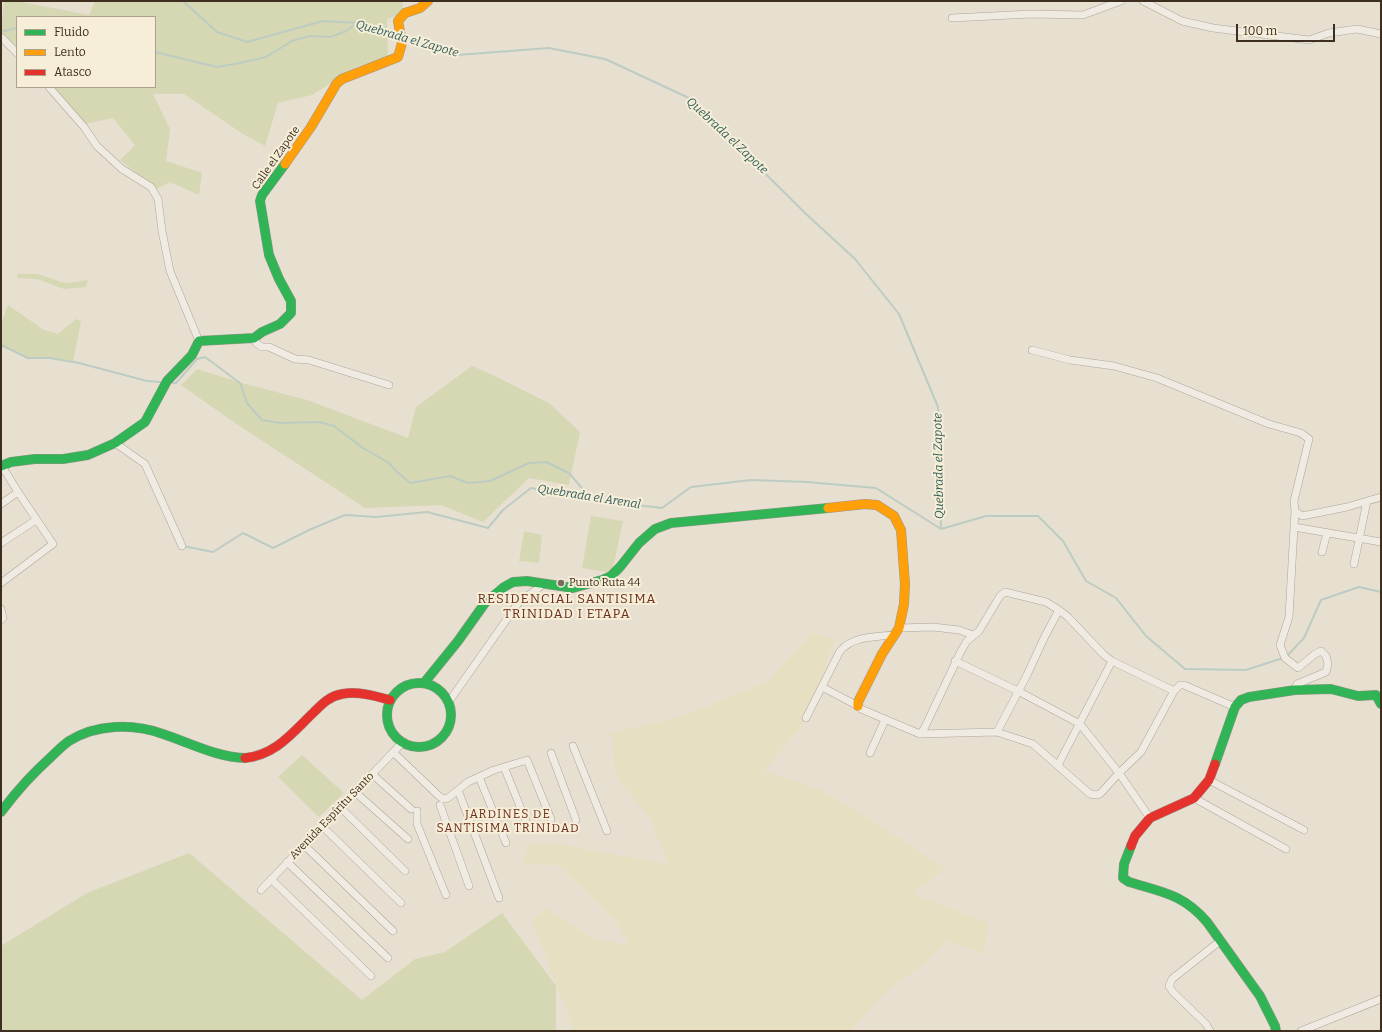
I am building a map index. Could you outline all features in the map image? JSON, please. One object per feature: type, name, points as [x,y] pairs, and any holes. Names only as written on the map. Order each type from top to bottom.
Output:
[{"type":"street","name":"Calle el Zapote","points":[[199,341],[254,338],[262,332],[280,324],[287,318],[292,310],[291,301],[279,279],[269,255],[260,201],[262,195],[301,144],[316,121],[337,83],[342,79],[398,57],[403,47],[398,21],[404,14],[425,6],[428,1]]},
{"type":"street","points":[[952,18],[1031,14],[1083,15],[1121,1]]},
{"type":"street","points":[[1143,1],[1182,21],[1213,28],[1309,40],[1328,32],[1357,30],[1381,34]]},
{"type":"street","points":[[1,37],[16,52]]},
{"type":"street","points":[[1,583],[53,544],[2,466],[11,462],[35,459],[63,459],[88,455],[115,443],[145,422],[167,381],[192,355],[199,341],[170,271],[158,199],[151,187],[122,168],[97,146],[84,127],[50,88]]},
{"type":"street","points":[[254,338],[256,343],[262,347],[268,347],[295,359],[309,360],[389,384]]},
{"type":"street","points":[[1032,350],[1070,360],[1114,366],[1157,378],[1269,424],[1301,433],[1309,439],[1294,501],[1295,512],[1289,617],[1280,645],[1285,658],[1298,668],[1321,651],[1326,656],[1328,664],[1326,672],[1297,684],[1295,690]]},
{"type":"street","points":[[115,443],[145,464],[182,546]]},
{"type":"street","points":[[1,504],[18,492]]},
{"type":"street","points":[[1295,512],[1302,516],[1347,507],[1381,497]]},
{"type":"street","points":[[1354,564],[1367,501]]},
{"type":"street","points":[[424,683],[491,597],[513,582],[533,582],[573,588],[602,580],[611,576],[639,543],[656,529],[671,523],[865,504],[878,505],[894,516],[901,530],[905,584],[904,604],[896,631],[882,654],[858,702],[858,706]]},
{"type":"street","points":[[1,543],[36,520]]},
{"type":"street","points":[[1294,527],[1381,542]]},
{"type":"street","points":[[1322,552],[1327,533]]},
{"type":"street","points":[[448,703],[520,601],[540,587],[541,584]]},
{"type":"street","points":[[924,733],[955,661],[961,651],[978,631],[1000,596],[1005,592],[1046,602],[1068,617],[1104,655],[1112,661],[1174,691]]},
{"type":"street","points":[[1,609],[3,618],[1,620]]},
{"type":"street","points":[[997,732],[1059,610]]},
{"type":"street","points":[[806,718],[840,651],[851,642],[896,631],[933,627],[960,630],[974,635]]},
{"type":"street","points":[[961,651],[967,666]]},
{"type":"street","points":[[955,661],[1018,690],[1080,724],[1119,773],[1150,818]]},
{"type":"street","points":[[1058,765],[1112,661]]},
{"type":"street","points":[[424,683],[434,687],[442,694],[448,703],[450,716],[446,732],[428,746],[420,747],[403,742],[395,736],[387,719],[387,709],[390,700],[400,689],[407,685],[424,683]]},
{"type":"street","points":[[822,687],[861,709],[885,720],[924,733],[997,732],[1033,744],[1090,794],[1096,795],[1100,794],[1119,773],[1142,752],[1174,691],[1180,685],[1184,685],[1235,707]]},
{"type":"street","points":[[1276,1031],[1260,996],[1207,922],[1198,912],[1187,903],[1174,897],[1128,882],[1123,878],[1124,864],[1135,836],[1150,818],[1194,798],[1209,780],[1235,707],[1242,700],[1249,697],[1295,690],[1331,689],[1358,696],[1376,695],[1381,704]]},
{"type":"street","points":[[1,812],[29,778],[64,744],[76,737],[106,728],[117,726],[139,727],[233,758],[253,757],[280,746],[315,711],[333,696],[347,693],[364,694],[390,700]]},
{"type":"street","points":[[870,753],[885,720]]},
{"type":"street","name":"Avenida Espíritu Santo","points":[[261,890],[403,742]]},
{"type":"street","points":[[573,746],[607,830]]},
{"type":"street","points":[[393,752],[440,798],[444,799],[448,798],[468,782],[504,767],[526,761],[551,819]]},
{"type":"street","points":[[551,753],[576,820]]},
{"type":"street","points":[[504,767],[528,826]]},
{"type":"street","points":[[372,774],[414,810],[417,824],[446,895]]},
{"type":"street","points":[[479,777],[506,843]]},
{"type":"street","points":[[1209,780],[1304,830]]},
{"type":"street","points":[[458,790],[499,898]]},
{"type":"street","points":[[355,792],[408,839]]},
{"type":"street","points":[[1194,798],[1286,849]]},
{"type":"street","points":[[440,804],[469,886]]},
{"type":"street","points":[[340,808],[405,871]]},
{"type":"street","points":[[322,826],[402,903]]},
{"type":"street","points":[[304,845],[393,931]]},
{"type":"street","points":[[287,862],[388,958]]},
{"type":"street","points":[[271,879],[371,976]]},
{"type":"street","points":[[1210,1031],[1206,1024],[1172,992],[1169,986],[1172,979],[1220,941]]},
{"type":"street","points":[[1301,1031],[1381,999]]},
{"type":"shaded area","points":[[813,632],[835,640],[806,721],[764,771],[823,791],[895,835],[946,869],[912,893],[988,923],[984,955],[948,940],[925,963],[885,992],[852,1029],[853,1031],[574,1031],[532,920],[547,908],[592,938],[629,945],[616,921],[558,865],[523,864],[529,844],[557,844],[667,864],[652,822],[616,776],[611,733],[679,717],[767,682]]},
{"type":"green space","points":[[4,1],[16,1],[89,15],[95,1],[402,1],[404,13],[387,19],[388,60],[359,66],[312,95],[278,103],[265,146],[243,134],[184,94],[153,94],[170,129],[166,161],[202,173],[199,195],[170,182],[156,189],[120,160],[135,145],[113,118],[85,124],[52,88],[156,88],[156,16],[16,16],[16,50],[1,33]]},
{"type":"green space","points":[[18,274],[38,274],[61,282],[70,283],[88,280],[86,287],[64,289],[37,279],[17,278]]},
{"type":"green space","points":[[8,305],[44,330],[58,334],[76,319],[81,321],[73,362],[50,358],[27,357],[1,345],[1,324]]},
{"type":"green space","points":[[472,366],[549,403],[580,432],[569,485],[529,478],[483,522],[441,505],[365,508],[232,421],[181,385],[197,369],[242,383],[307,400],[408,438],[416,407]]},
{"type":"green space","points":[[591,516],[623,521],[612,573],[582,568]]},
{"type":"green space","points":[[524,531],[542,535],[539,563],[519,562]]},
{"type":"green space","points":[[302,755],[344,793],[319,817],[278,777]]},
{"type":"green space","points":[[189,853],[362,1000],[415,959],[445,952],[502,913],[556,986],[556,1031],[1,1031],[1,946],[87,893]]},
{"type":"waterway","name":"Quebrada el Zapote","points":[[183,1],[217,32],[247,42],[323,21],[358,23],[398,35]]},
{"type":"waterway","points":[[156,52],[217,67],[266,57],[292,41],[309,36],[330,37],[344,32],[358,23]]},
{"type":"waterway","points":[[4,31],[16,28]]},
{"type":"waterway","name":"Quebrada el Zapote","points":[[404,37],[426,47],[457,55],[549,48],[605,59],[689,98],[805,213],[855,259],[899,314],[938,407],[941,529]]},
{"type":"waterway","points":[[1,345],[28,358],[50,358],[79,363],[147,381],[160,382]]},
{"type":"waterway","points":[[172,383],[176,383],[197,359],[205,357],[240,383],[247,403],[262,420],[281,423],[320,422],[334,426],[363,448],[389,463],[410,483],[450,476],[468,483],[490,481],[529,463],[546,462],[569,473],[590,499]]},
{"type":"waterway","name":"Quebrada el Arenal","points":[[183,546],[213,552],[243,533],[273,548],[309,530],[345,515],[376,517],[427,512],[488,528],[503,510],[531,488],[585,499],[662,508],[691,487],[751,480],[807,482],[876,488],[941,529]]},
{"type":"waterway","points":[[941,529],[986,516],[1038,516],[1063,541],[1086,581],[1116,598],[1146,636],[1185,669],[1246,670],[1283,658]]},
{"type":"waterway","points":[[1287,656],[1304,638],[1321,600],[1359,587],[1381,592]]},
{"type":"traffic: fast","points":[[1,466],[11,462],[35,459],[63,459],[88,455],[115,443],[145,422],[167,381],[192,355],[199,341],[254,338],[262,332],[280,324],[291,313],[291,301],[279,279],[269,255],[260,201],[262,195],[285,164]]},
{"type":"traffic: fast","points":[[424,683],[458,641],[485,603],[504,587],[513,582],[527,581],[573,588],[602,580],[611,576],[639,543],[655,529],[671,523],[828,508]]},
{"type":"traffic: fast","points":[[419,683],[431,686],[442,692],[448,703],[451,715],[448,727],[442,738],[431,744],[419,747],[407,744],[396,738],[390,727],[387,715],[390,703],[396,692],[407,686],[419,683]]},
{"type":"traffic: fast","points":[[1215,764],[1235,707],[1241,700],[1249,697],[1295,690],[1331,689],[1358,696],[1376,695],[1381,704]]},
{"type":"traffic: fast","points":[[1,812],[18,790],[64,745],[80,735],[103,728],[127,727],[151,730],[213,752],[245,758]]},
{"type":"traffic: fast","points":[[1131,846],[1124,864],[1123,878],[1129,882],[1171,895],[1189,905],[1198,913],[1207,922],[1260,996],[1276,1031]]},
{"type":"traffic: slow","points":[[285,164],[311,127],[337,83],[342,79],[398,57],[402,43],[398,21],[405,13],[420,8],[428,1]]},
{"type":"traffic: slow","points":[[828,508],[865,504],[877,505],[894,516],[901,530],[905,584],[904,604],[899,628],[882,654],[858,702],[858,706]]},
{"type":"traffic: jam","points":[[245,758],[256,756],[275,747],[291,735],[324,703],[334,696],[354,693],[366,694],[390,700]]},
{"type":"traffic: jam","points":[[1131,846],[1135,836],[1150,818],[1194,798],[1209,780],[1215,764]]},
{"type":"place","name":"Punto Ruta 44","points":[[561,583]]},
{"type":"district","name":"RESIDENCIAL SANTISIMA TRINIDAD I ETAPA","points":[[567,606]]},
{"type":"district","name":"JARDINES DE SANTISIMA TRINIDAD","points":[[508,822]]}]
